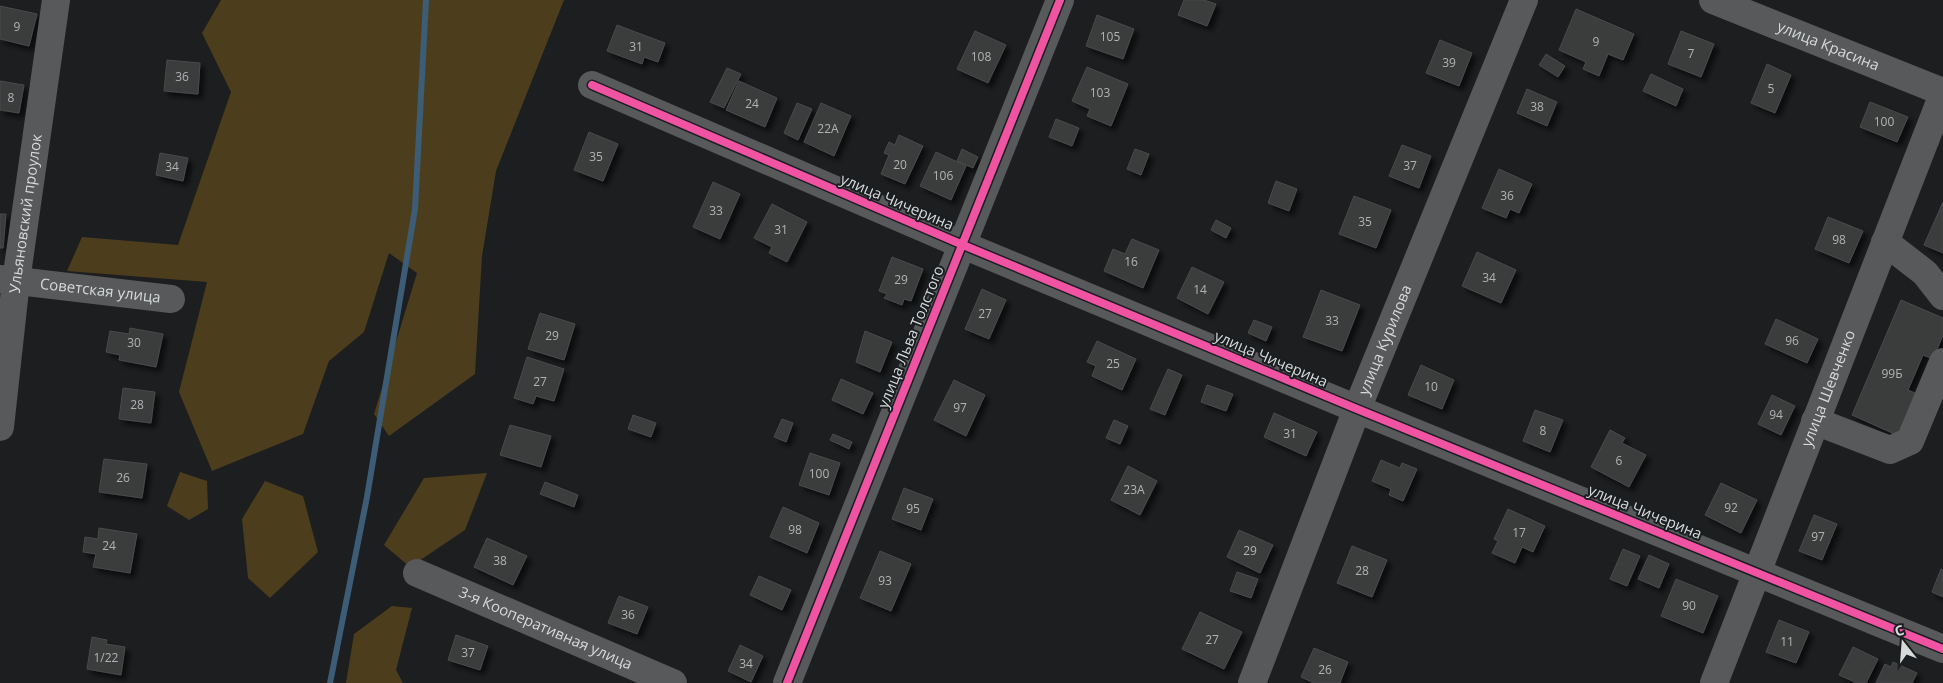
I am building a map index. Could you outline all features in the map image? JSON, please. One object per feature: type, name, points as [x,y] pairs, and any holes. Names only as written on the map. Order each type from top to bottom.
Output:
[{"type":"street","name":"Ульяновский проулок","points":[[0,427],[8,280],[56,0]]},
{"type":"street","name":"улица Льва Толстого","points":[[787,683],[1060,0]]},
{"type":"street","name":"улица Курилова","points":[[1252,683],[1357,409],[1524,0]]},
{"type":"street","name":"улица Красина","points":[[1713,0],[1943,93]]},
{"type":"street","name":"улица Чичерина","points":[[592,85],[963,245],[1943,649]]},
{"type":"street","name":"улица Шевченко","points":[[1714,683],[1943,93]]},
{"type":"street","points":[[1885,242],[1925,272],[1943,296]]},
{"type":"street","name":"Советская улица","points":[[8,280],[171,299]]},
{"type":"street","points":[[1815,421],[1890,450],[1910,441],[1943,362]]},
{"type":"street","name":"3-я Кооперативная улица","points":[[417,573],[673,683]]},
{"type":"shaded area","points":[[221,0],[564,0],[496,171],[482,256],[475,374],[389,436],[374,414],[417,273],[389,253],[364,332],[329,361],[303,434],[212,471],[179,392],[207,282],[67,271],[82,237],[178,245],[231,92],[202,33]]},
{"type":"shaded area","points":[[180,472],[207,481],[208,509],[189,520],[167,506]]},
{"type":"shaded area","points":[[487,473],[465,530],[410,567],[384,545],[424,478]]},
{"type":"shaded area","points":[[265,481],[303,496],[318,552],[270,598],[248,578],[242,519]]},
{"type":"shaded area","points":[[392,606],[412,608],[396,670],[403,683],[346,683],[354,634]]},
{"type":"building","points":[[1184,0],[1204,0],[1216,4],[1207,26],[1178,15]]},
{"type":"building","points":[[0,6],[37,14],[29,46],[0,39]]},
{"type":"building","points":[[1576,9],[1634,34],[1623,60],[1608,54],[1599,76],[1583,69],[1586,62],[1559,50]]},
{"type":"building","points":[[1097,15],[1134,29],[1123,59],[1086,46]]},
{"type":"building","points":[[617,25],[665,43],[658,62],[644,57],[642,64],[607,51]]},
{"type":"building","points":[[975,31],[1006,45],[988,83],[957,69]]},
{"type":"building","points":[[1681,31],[1714,44],[1701,77],[1668,64]]},
{"type":"building","points":[[1440,40],[1472,53],[1459,86],[1426,73]]},
{"type":"building","points":[[1546,54],[1565,66],[1558,77],[1539,65]]},
{"type":"building","points":[[167,60],[200,63],[198,94],[164,91]]},
{"type":"building","points":[[1767,64],[1791,75],[1775,113],[1751,103]]},
{"type":"building","points":[[1087,67],[1128,84],[1111,126],[1087,116],[1090,109],[1072,101]]},
{"type":"building","points":[[727,68],[741,74],[724,108],[710,102]]},
{"type":"building","points":[[1651,74],[1683,89],[1676,106],[1643,91]]},
{"type":"building","points":[[0,81],[24,85],[19,113],[0,110]]},
{"type":"building","points":[[739,81],[777,98],[765,127],[726,110]]},
{"type":"building","points":[[1527,89],[1557,102],[1547,126],[1517,113]]},
{"type":"building","points":[[1870,102],[1908,117],[1897,142],[1860,127]]},
{"type":"building","points":[[797,103],[812,109],[798,140],[784,133]]},
{"type":"building","points":[[821,103],[851,116],[834,156],[804,142]]},
{"type":"building","points":[[1056,119],[1079,128],[1072,146],[1049,137]]},
{"type":"building","points":[[589,132],[618,144],[603,181],[574,170]]},
{"type":"building","points":[[899,135],[923,146],[905,184],[881,174],[889,155],[884,153],[889,142],[895,145]]},
{"type":"building","points":[[1402,145],[1431,156],[1419,188],[1389,176]]},
{"type":"building","points":[[962,149],[978,157],[973,168],[957,161]]},
{"type":"building","points":[[1135,149],[1149,154],[1141,175],[1127,169]]},
{"type":"building","points":[[936,152],[966,166],[951,200],[920,186]]},
{"type":"building","points":[[160,153],[188,158],[183,181],[156,175]]},
{"type":"building","points":[[1499,169],[1532,184],[1519,213],[1510,209],[1506,218],[1482,208]]},
{"type":"building","points":[[1276,181],[1297,189],[1289,211],[1268,203]]},
{"type":"building","points":[[713,182],[740,194],[720,239],[693,227]]},
{"type":"building","points":[[1354,196],[1391,210],[1376,248],[1339,234]]},
{"type":"building","points":[[1943,202],[1943,253],[1924,245]]},
{"type":"building","points":[[772,204],[807,222],[787,262],[769,253],[772,247],[754,238]]},
{"type":"building","points":[[0,214],[6,214],[3,248],[0,248]]},
{"type":"building","points":[[1828,217],[1863,231],[1849,263],[1815,249]]},
{"type":"building","points":[[1216,220],[1231,228],[1226,238],[1211,230]]},
{"type":"building","points":[[1132,239],[1159,250],[1143,288],[1104,271],[1113,249],[1125,254]]},
{"type":"building","points":[[1477,252],[1516,270],[1501,303],[1462,286]]},
{"type":"building","points":[[892,257],[923,269],[911,301],[904,299],[902,305],[884,298],[887,294],[879,291]]},
{"type":"building","points":[[1192,267],[1224,282],[1208,314],[1177,298]]},
{"type":"building","points":[[982,289],[1006,300],[989,339],[965,329]]},
{"type":"building","points":[[1321,290],[1360,305],[1342,351],[1303,337]]},
{"type":"building","points":[[1901,300],[1943,318],[1943,335],[1933,359],[1923,355],[1908,390],[1917,394],[1899,436],[1852,415]]},
{"type":"building","points":[[540,313],[575,324],[564,360],[528,349]]},
{"type":"building","points":[[1776,319],[1818,339],[1807,363],[1765,344]]},
{"type":"building","points":[[1254,320],[1272,327],[1266,341],[1248,333]]},
{"type":"building","points":[[130,328],[163,334],[156,367],[119,360],[120,355],[106,352],[110,331],[129,334]]},
{"type":"building","points":[[865,331],[892,342],[880,372],[856,362]]},
{"type":"building","points":[[1097,341],[1136,359],[1122,390],[1092,376],[1096,366],[1087,362]]},
{"type":"building","points":[[527,357],[564,369],[554,401],[536,396],[533,404],[514,398]]},
{"type":"building","points":[[1421,365],[1454,380],[1442,409],[1408,395]]},
{"type":"building","points":[[1168,369],[1182,375],[1165,415],[1150,409]]},
{"type":"building","points":[[841,379],[873,393],[863,414],[832,400]]},
{"type":"building","points":[[954,380],[985,395],[966,436],[934,420]]},
{"type":"building","points":[[1207,385],[1233,394],[1226,411],[1201,402]]},
{"type":"building","points":[[123,388],[155,392],[151,423],[119,419]]},
{"type":"building","points":[[1772,395],[1795,406],[1781,435],[1758,424]]},
{"type":"building","points":[[1535,410],[1563,420],[1550,452],[1523,441]]},
{"type":"building","points":[[1274,413],[1317,432],[1306,456],[1264,437]]},
{"type":"building","points":[[633,415],[656,423],[651,437],[628,429]]},
{"type":"building","points":[[782,419],[793,423],[786,442],[774,437]]},
{"type":"building","points":[[1114,420],[1128,426],[1120,444],[1106,438]]},
{"type":"building","points":[[510,425],[551,436],[541,467],[500,455]]},
{"type":"building","points":[[1610,430],[1625,438],[1622,443],[1646,455],[1629,487],[1591,467]]},
{"type":"building","points":[[833,434],[852,442],[849,449],[830,440]]},
{"type":"building","points":[[810,453],[840,463],[829,495],[799,485]]},
{"type":"building","points":[[104,459],[147,464],[142,498],[99,492]]},
{"type":"building","points":[[1381,460],[1400,468],[1402,463],[1417,469],[1403,501],[1389,495],[1391,489],[1372,481]]},
{"type":"building","points":[[1128,466],[1157,481],[1140,515],[1111,500]]},
{"type":"building","points":[[545,482],[578,495],[574,507],[540,494]]},
{"type":"building","points":[[1721,483],[1757,500],[1741,533],[1705,515]]},
{"type":"building","points":[[904,488],[933,499],[921,530],[892,519]]},
{"type":"building","points":[[783,507],[819,523],[807,553],[770,537]]},
{"type":"building","points":[[1508,509],[1545,526],[1533,552],[1522,547],[1515,563],[1492,553],[1498,541],[1494,539]]},
{"type":"building","points":[[1814,515],[1837,524],[1822,560],[1799,551]]},
{"type":"building","points":[[99,528],[137,534],[130,573],[93,567],[96,554],[83,552],[85,537],[98,539]]},
{"type":"building","points":[[1239,530],[1273,545],[1260,573],[1227,557]]},
{"type":"building","points":[[487,538],[527,556],[513,585],[474,567]]},
{"type":"building","points":[[1352,546],[1387,560],[1372,597],[1337,583]]},
{"type":"building","points":[[1623,549],[1640,556],[1627,586],[1610,579]]},
{"type":"building","points":[[880,551],[911,564],[891,611],[860,598]]},
{"type":"building","points":[[1649,555],[1669,564],[1659,588],[1638,579]]},
{"type":"building","points":[[1941,569],[1943,570],[1943,597],[1932,592]]},
{"type":"building","points":[[1237,572],[1258,579],[1251,598],[1230,591]]},
{"type":"building","points":[[759,576],[791,590],[782,610],[750,595]]},
{"type":"building","points":[[1676,579],[1718,596],[1703,633],[1661,616]]},
{"type":"building","points":[[619,596],[648,607],[637,634],[608,623]]},
{"type":"building","points":[[1200,612],[1242,632],[1224,669],[1182,649]]},
{"type":"building","points":[[1779,620],[1809,632],[1796,663],[1766,652]]},
{"type":"building","points":[[456,635],[488,646],[480,670],[448,660]]},
{"type":"building","points":[[92,637],[107,640],[106,644],[125,647],[121,675],[87,669]]},
{"type":"building","points":[[740,645],[763,656],[751,682],[728,671]]},
{"type":"building","points":[[1853,647],[1878,659],[1866,683],[1857,683],[1839,675]]},
{"type":"building","points":[[1314,648],[1348,662],[1340,683],[1314,683],[1301,677]]},
{"type":"building","points":[[1893,662],[1917,673],[1912,683],[1876,683],[1885,664],[1891,667]]},
{"type":"waterway","points":[[330,683],[367,497],[415,209],[426,0]]},
{"type":"cycle path","points":[[787,683],[1060,0]]},
{"type":"cycle path","points":[[592,85],[963,245],[1943,649]]}]
